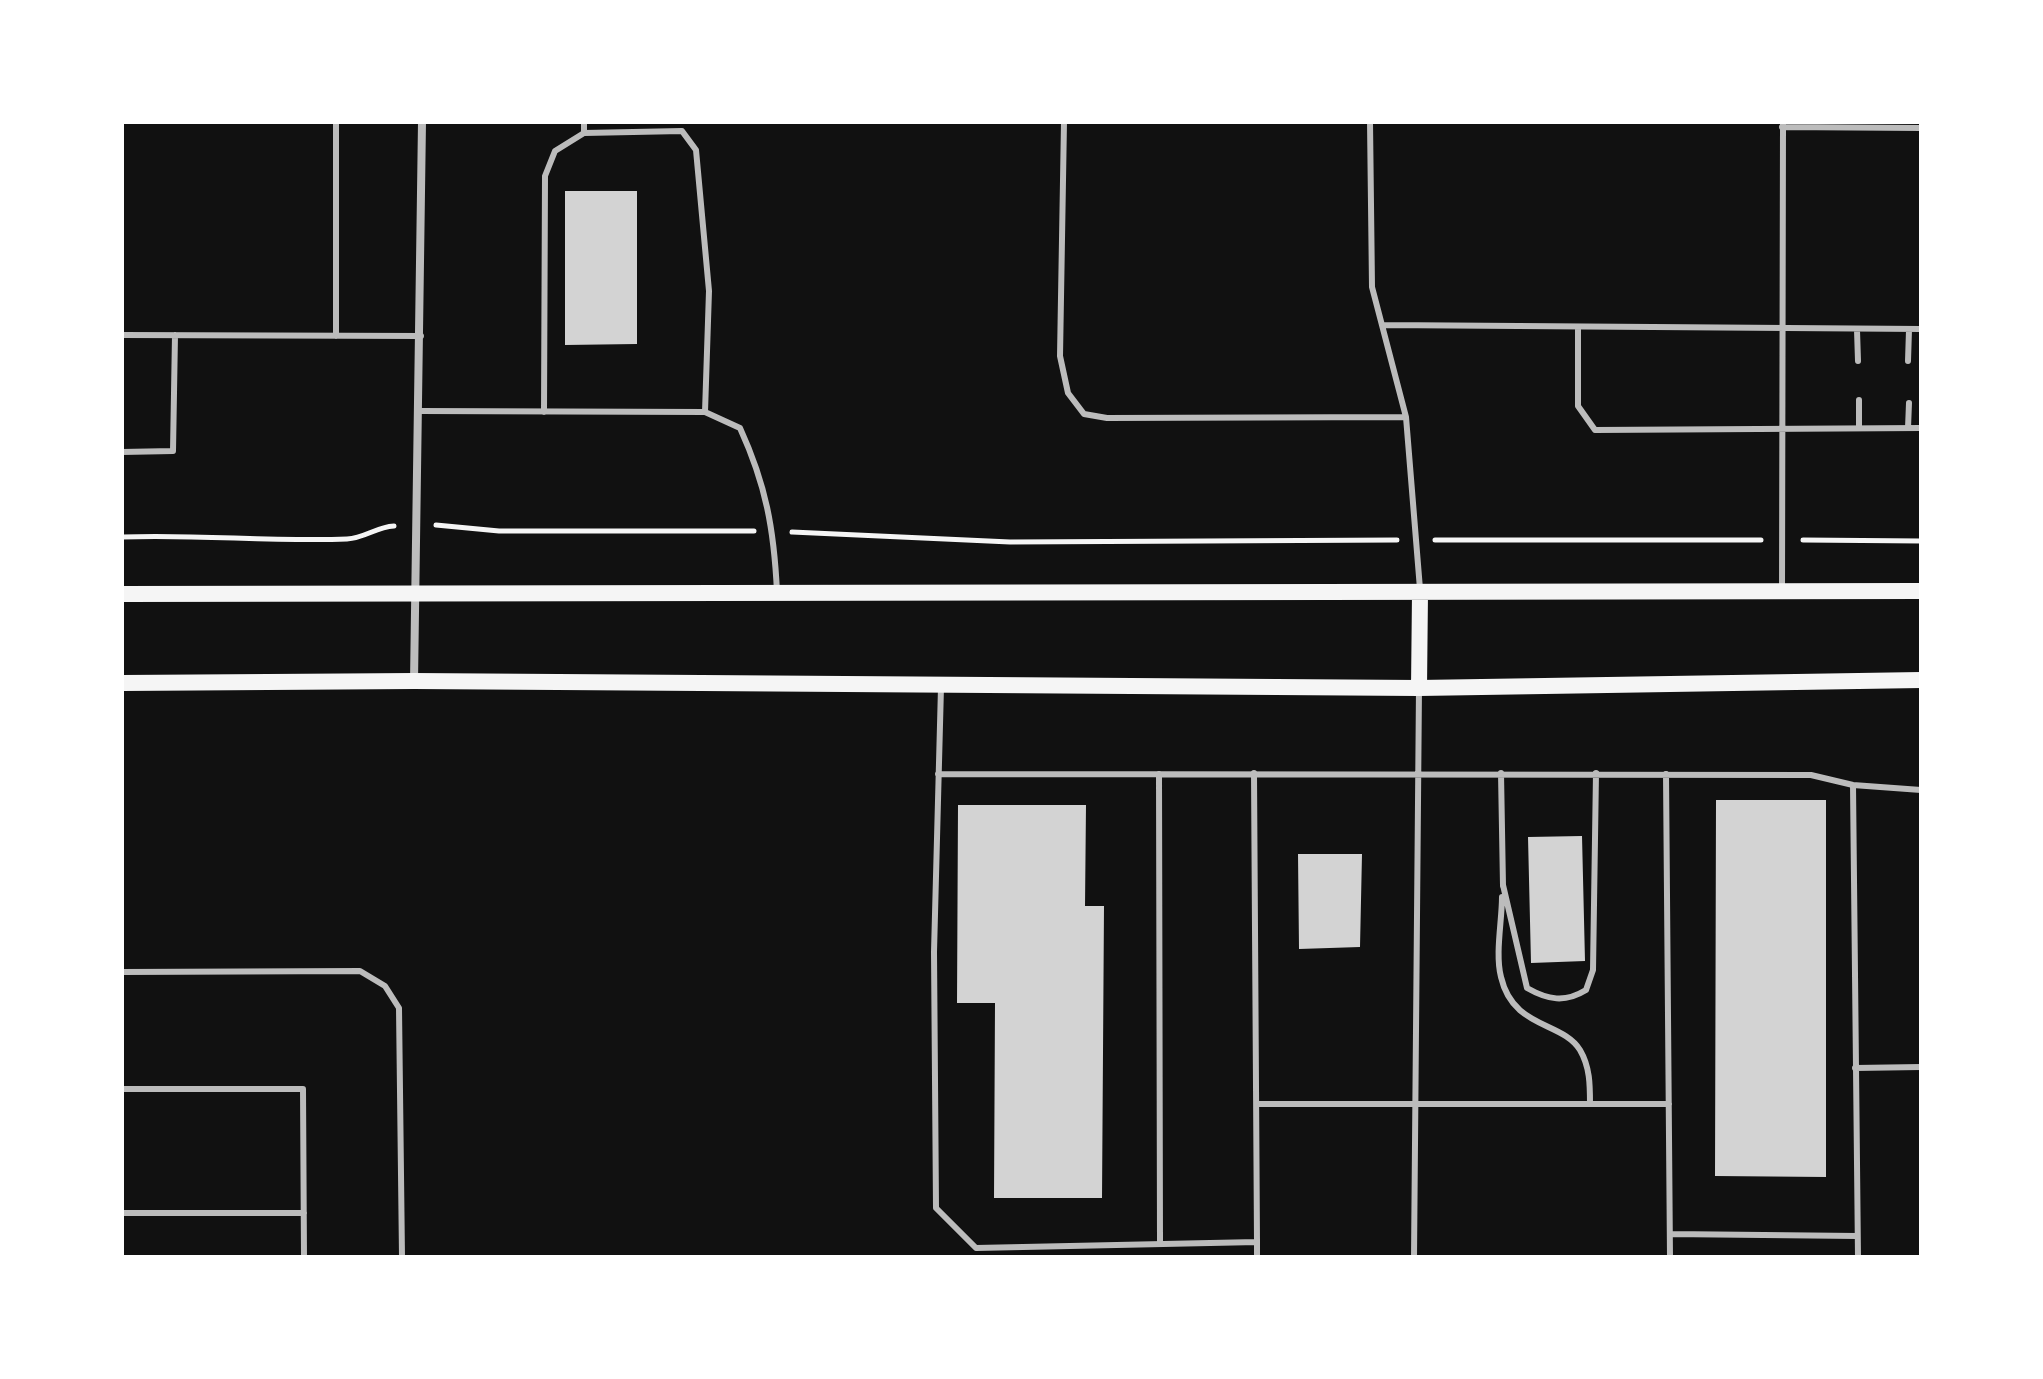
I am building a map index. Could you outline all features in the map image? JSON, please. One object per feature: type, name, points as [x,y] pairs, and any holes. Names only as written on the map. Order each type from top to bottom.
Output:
[{"type":"main road","points":[[122,594],[1921,591]]},
{"type":"main road","points":[[1419,688],[1420,593]]},
{"type":"main road","points":[[122,683],[414,681],[1419,688],[1921,680]]},
{"type":"street","points":[[414,681],[418,595],[422,122]]},
{"type":"lane","points":[[336,122],[336,336]]},
{"type":"lane","points":[[584,122],[584,133]]},
{"type":"lane","points":[[1064,122],[1060,356],[1068,393],[1084,414],[1107,418],[1406,417]]},
{"type":"lane","points":[[1370,122],[1372,287],[1406,417],[1420,593]]},
{"type":"lane","points":[[1782,592],[1782,125],[1921,128]]},
{"type":"lane","points":[[544,412],[545,176],[555,151],[584,133],[682,131],[696,150],[709,291],[705,412]]},
{"type":"lane","points":[[1384,325],[1921,329]]},
{"type":"lane","points":[[1578,328],[1578,406],[1595,430],[1921,428]]},
{"type":"lane","points":[[1857,330],[1858,361]]},
{"type":"lane","points":[[1908,361],[1909,330]]},
{"type":"lane","points":[[122,335],[421,336]]},
{"type":"lane","points":[[122,452],[173,451],[175,335]]},
{"type":"lane","points":[[1859,400],[1859,428]]},
{"type":"lane","points":[[1908,428],[1909,403]]},
{"type":"lane","points":[[420,411],[705,412],[740,428],[759,469],[774,531],[777,592]]},
{"type":"lane","points":[[941,687],[934,952],[936,1208],[976,1248],[1257,1242]]},
{"type":"lane","points":[[1414,1257],[1419,688]]},
{"type":"lane","points":[[1254,773],[1257,1257]]},
{"type":"lane","points":[[1501,773],[1503,885],[1500,977],[1512,1003],[1537,1024],[1558,1032],[1579,1048],[1590,1075],[1590,1104]]},
{"type":"lane","points":[[1503,885],[1527,988],[1545,999],[1572,999],[1586,990],[1593,970],[1596,773]]},
{"type":"lane","points":[[938,774],[1811,775],[1853,785],[1921,790]]},
{"type":"lane","points":[[1159,774],[1160,1243]]},
{"type":"lane","points":[[1666,774],[1670,1257]]},
{"type":"lane","points":[[1853,785],[1858,1257]]},
{"type":"lane","points":[[122,972],[360,971],[385,986],[399,1008],[402,1257]]},
{"type":"lane","points":[[1855,1068],[1921,1067]]},
{"type":"lane","points":[[122,1089],[303,1089],[304,1257]]},
{"type":"lane","points":[[1257,1104],[1669,1104]]},
{"type":"lane","points":[[122,1213],[304,1213]]},
{"type":"lane","points":[[1670,1234],[1857,1236]]},
{"type":"path","points":[[455,525],[499,531],[774,531],[1010,542],[1921,541]]},
{"type":"path","points":[[122,537],[275,541],[351,538],[390,527]]},
{"type":"building","points":[[565,191],[637,191],[637,344],[565,345]]},
{"type":"building","points":[[1716,800],[1826,800],[1826,1177],[1715,1176]]},
{"type":"building","points":[[958,805],[1086,805],[1085,906],[1104,906],[1102,1198],[994,1198],[995,1003],[957,1003]]},
{"type":"building","points":[[1582,836],[1585,961],[1531,963],[1528,837]]},
{"type":"building","points":[[1298,854],[1362,854],[1360,947],[1299,949]]}]
